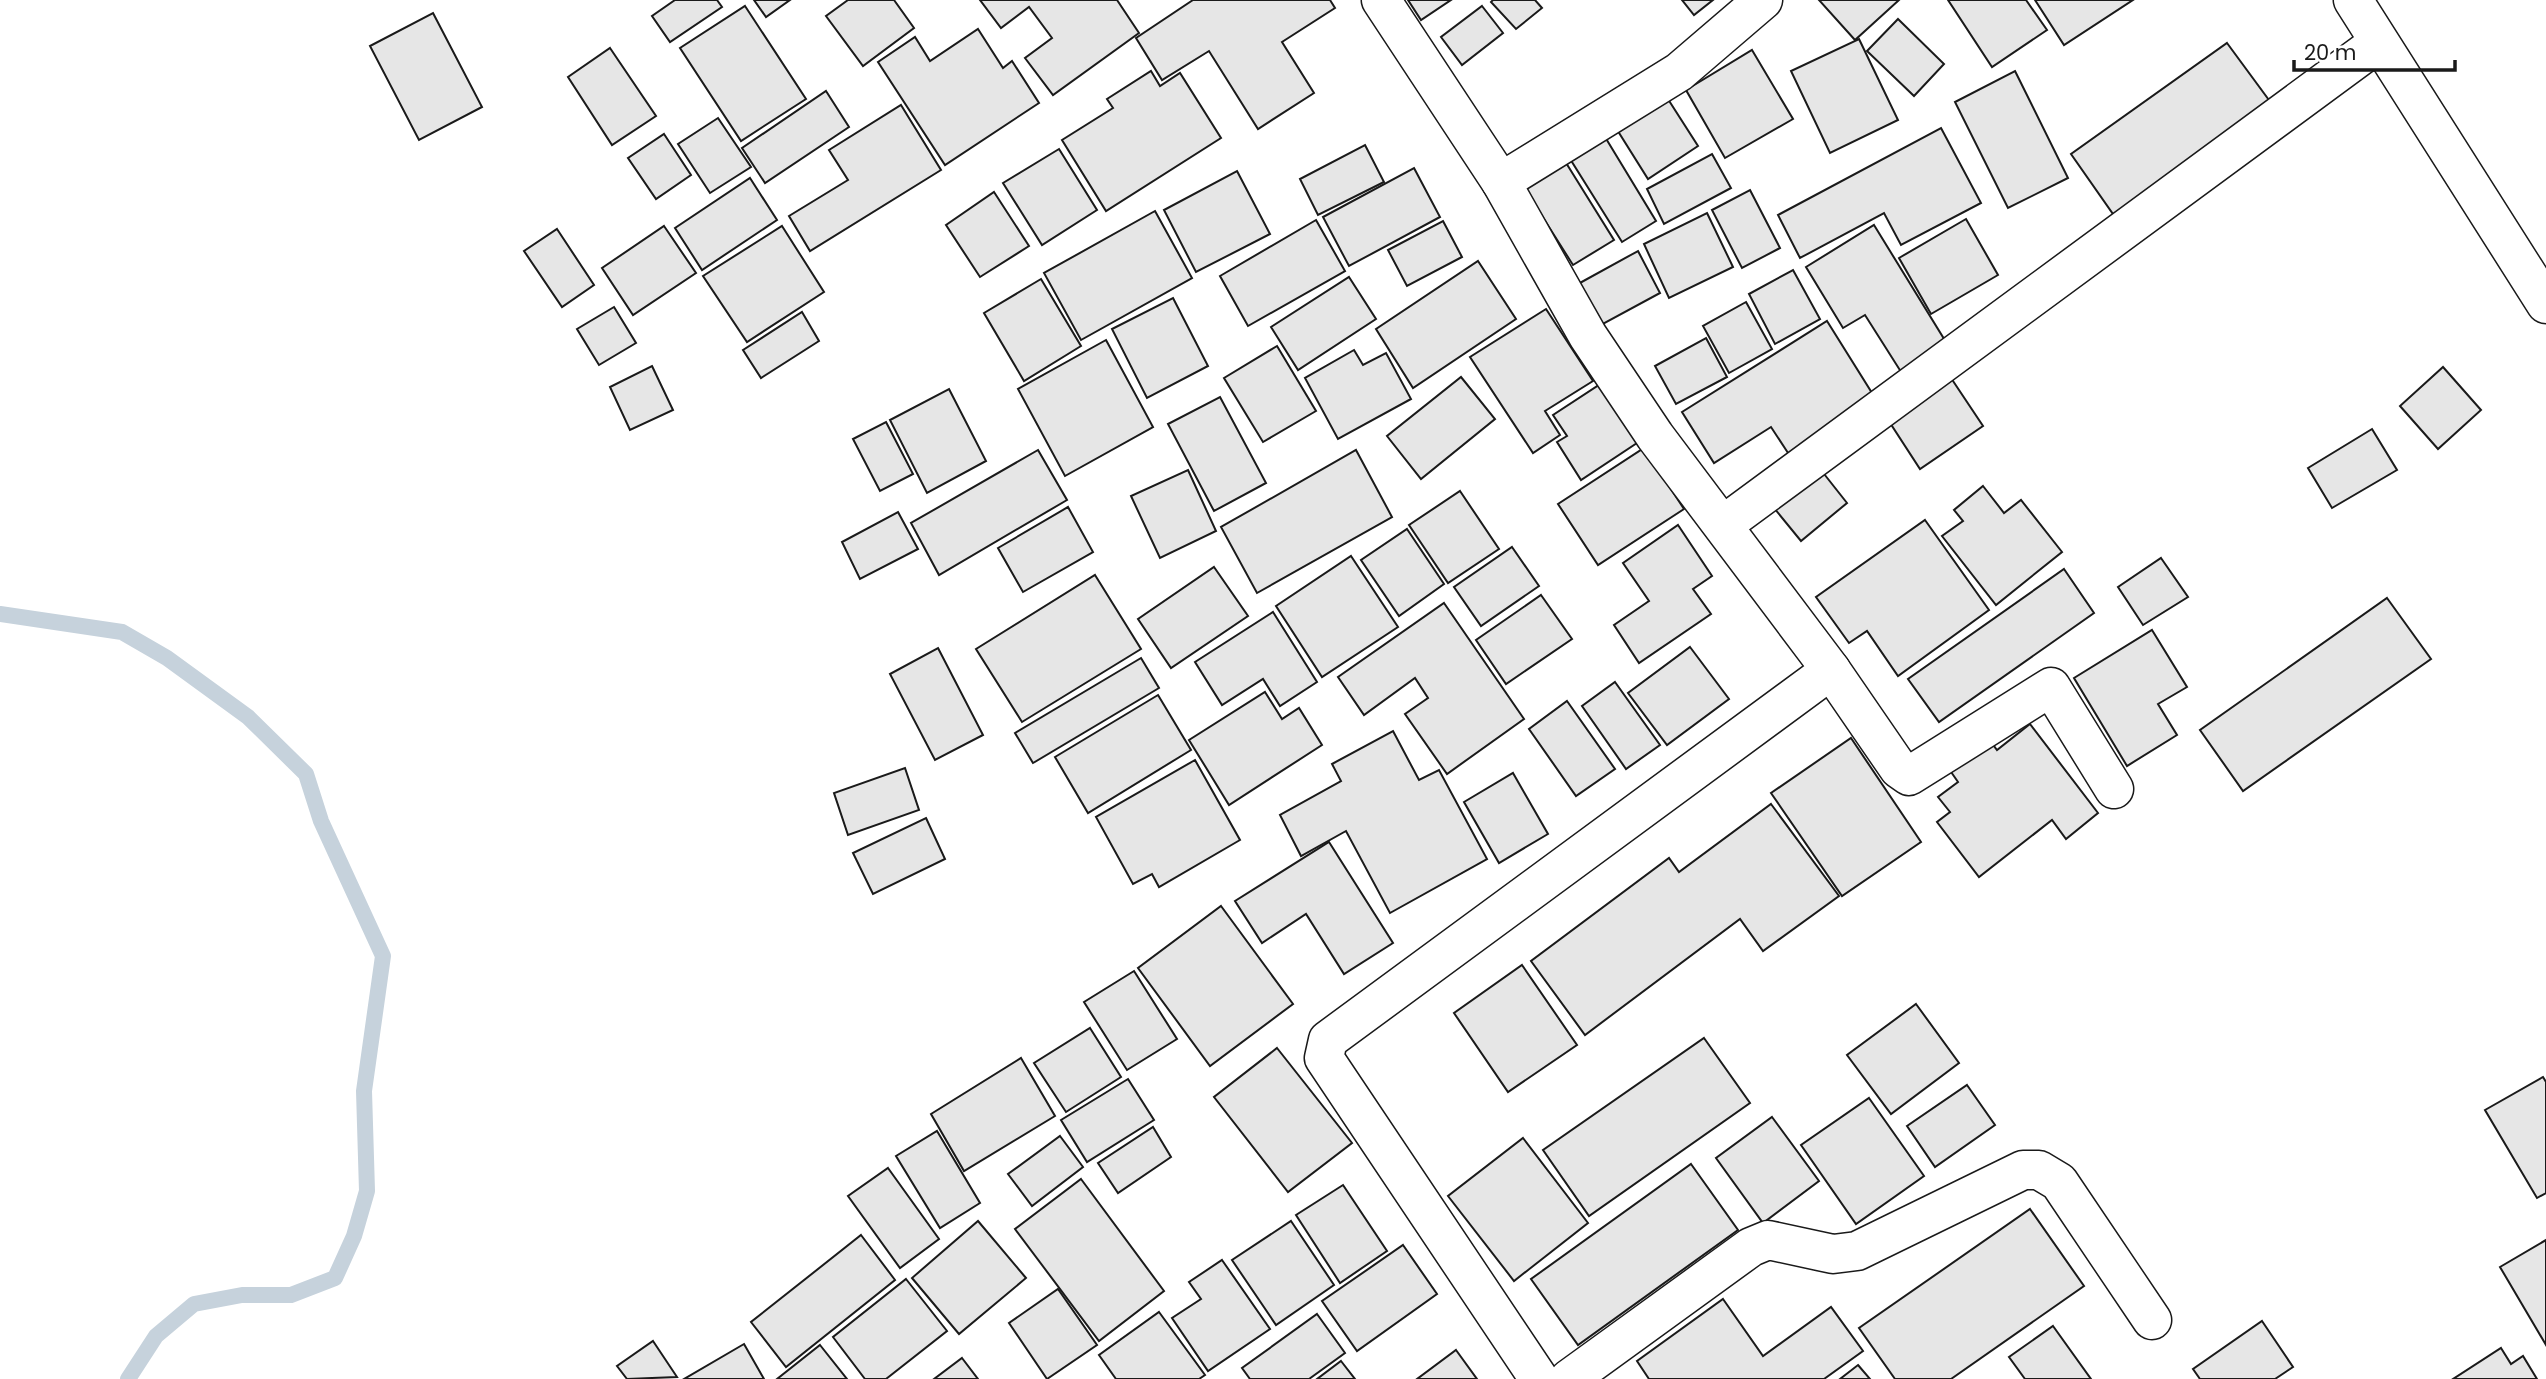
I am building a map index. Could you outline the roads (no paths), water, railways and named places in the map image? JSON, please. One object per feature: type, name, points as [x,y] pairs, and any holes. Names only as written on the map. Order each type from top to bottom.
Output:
[{"type":"street","points":[[1381,0],[1501,182],[1588,336],[1655,436],[1831,670],[1899,769],[1909,776],[2051,687],[2114,789]]},
{"type":"street","points":[[1501,182],[1679,72],[1763,0]]},
{"type":"street","points":[[2353,0],[2546,304]]},
{"type":"street","points":[[1723,525],[2378,43]]},
{"type":"street","points":[[1539,1379],[1324,1058],[1324,1048],[1328,1041],[1831,670]]},
{"type":"street","points":[[1569,1379],[1751,1247],[1768,1240],[1833,1254],[1857,1251],[2023,1170],[2039,1170],[2059,1182],[2152,1320]]},
{"type":"waterway","points":[[0,614],[122,632],[167,658],[248,717],[306,774],[321,821],[383,956],[364,1091],[367,1191],[354,1236],[335,1278],[291,1295],[242,1295],[194,1304],[156,1336],[128,1379]]}]
